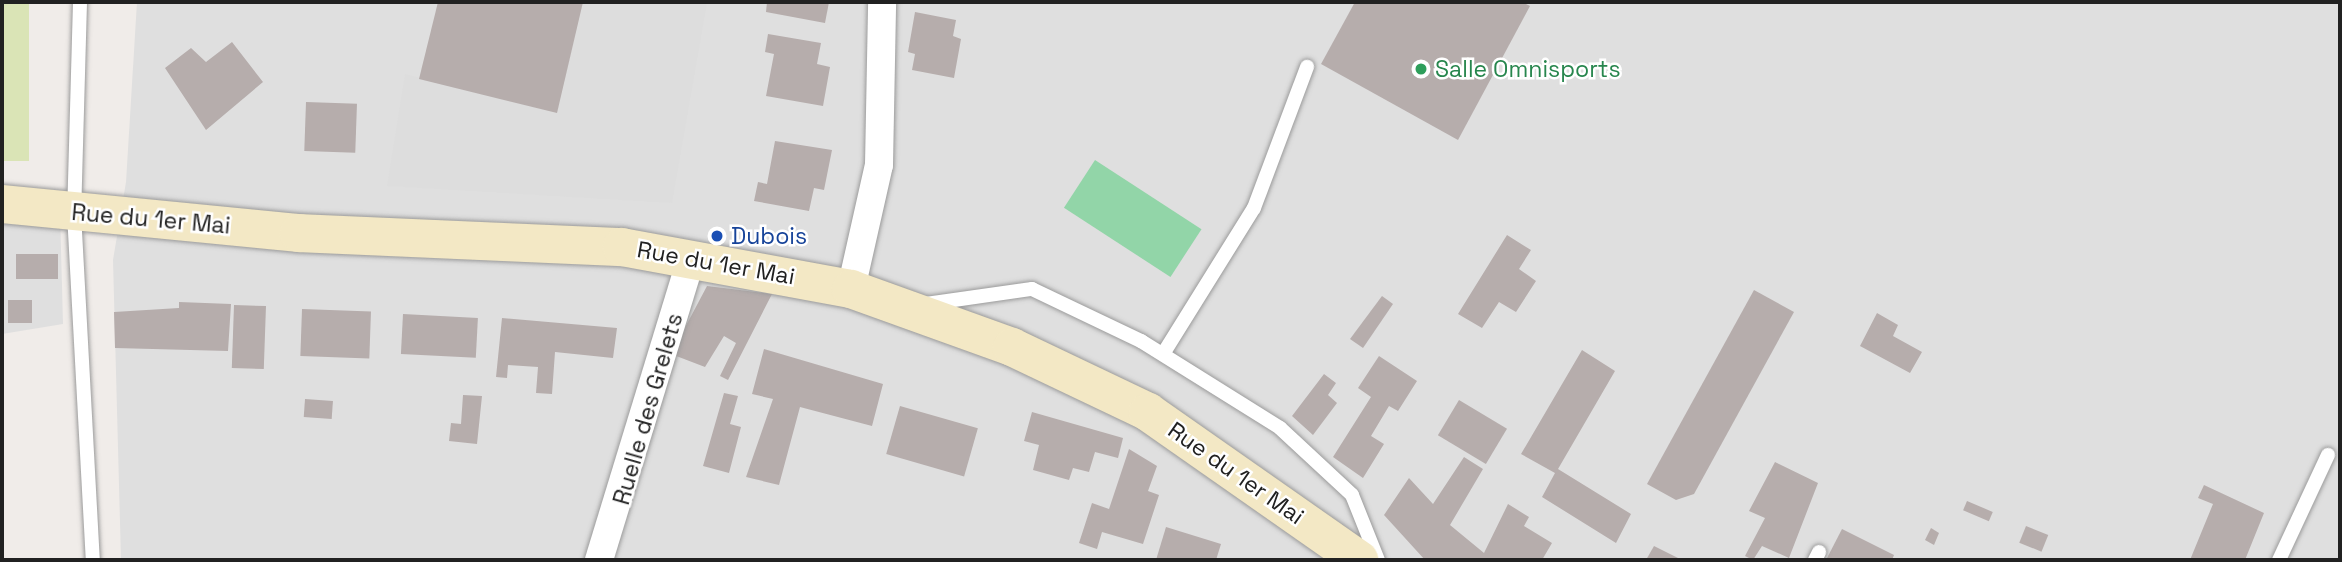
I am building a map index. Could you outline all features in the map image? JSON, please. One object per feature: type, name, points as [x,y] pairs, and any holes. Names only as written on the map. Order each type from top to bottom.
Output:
[{"type":"street","points":[[851,289],[879,165],[883,2]]},
{"type":"street","name":"Rue du 1er Mai","points":[[2,204],[74,214],[299,233],[529,240],[692,256],[851,289],[1012,347],[1148,412],[1359,560]]},
{"type":"street","name":"Ruelle des Grelets","points":[[599,560],[692,256]]},
{"type":"lane","points":[[80,2],[74,214],[93,560]]},
{"type":"lane","points":[[1163,354],[1254,208],[1307,67]]},
{"type":"lane","points":[[903,308],[1032,289],[1163,354],[1252,405],[1352,495],[1378,560]]},
{"type":"lane","points":[[2279,560],[2328,455]]},
{"type":"shaded area","points":[[137,2],[2340,2],[2340,560],[121,560],[113,260],[126,182]]},
{"type":"shaded area","points":[[583,2],[707,3],[672,203],[387,186],[405,74],[556,113]]},
{"type":"shaded area","points":[[2,204],[60,211],[63,324],[2,334]]},
{"type":"green space","points":[[2,2],[29,2],[29,161],[2,161]]},
{"type":"green space","points":[[1095,160],[1202,229],[1170,277],[1064,208]]},
{"type":"building","points":[[438,2],[583,2],[557,113],[419,79]]},
{"type":"building","points":[[767,2],[829,2],[825,23],[766,12]]},
{"type":"building","name":"Salle Omnisports","points":[[1355,2],[1522,2],[1530,6],[1458,140],[1321,64]]},
{"type":"building","points":[[915,12],[956,20],[953,36],[961,39],[954,78],[912,70],[915,54],[908,52]]},
{"type":"building","points":[[768,34],[821,43],[817,64],[830,67],[823,106],[766,96],[774,54],[765,52]]},
{"type":"building","points":[[232,42],[263,82],[206,130],[165,68],[191,48],[206,62]]},
{"type":"building","points":[[306,102],[357,104],[355,153],[304,151]]},
{"type":"building","points":[[775,141],[832,150],[824,190],[814,188],[809,211],[754,201],[758,182],[767,184]]},
{"type":"building","points":[[1507,235],[1531,250],[1519,269],[1536,281],[1516,312],[1499,302],[1482,328],[1458,314]]},
{"type":"building","points":[[16,254],[58,254],[58,279],[16,279]]},
{"type":"building","points":[[707,286],[772,294],[728,380],[720,376],[736,343],[724,336],[705,367],[671,354]]},
{"type":"building","points":[[1754,290],[1794,312],[1694,494],[1676,500],[1647,484]]},
{"type":"building","points":[[1382,296],[1393,304],[1363,348],[1350,339]]},
{"type":"building","points":[[8,300],[32,300],[32,323],[8,323]]},
{"type":"building","points":[[179,302],[231,304],[228,351],[115,348],[114,312],[179,308]]},
{"type":"building","points":[[234,305],[266,306],[264,369],[232,368]]},
{"type":"building","points":[[302,309],[371,311],[369,358],[300,356]]},
{"type":"building","points":[[1877,313],[1898,325],[1893,336],[1922,352],[1910,373],[1860,346]]},
{"type":"building","points":[[403,314],[478,318],[476,358],[401,354]]},
{"type":"building","points":[[502,318],[617,328],[613,358],[555,352],[552,394],[536,393],[538,367],[508,365],[507,378],[496,377]]},
{"type":"building","points":[[764,349],[883,384],[872,426],[800,407],[779,485],[746,477],[773,399],[752,394]]},
{"type":"building","points":[[1582,350],[1615,371],[1558,469],[1631,514],[1616,543],[1542,497],[1555,473],[1521,454]]},
{"type":"building","points":[[1379,356],[1417,381],[1398,411],[1389,406],[1371,436],[1384,444],[1363,478],[1333,457],[1371,397],[1358,388]]},
{"type":"building","points":[[1324,374],[1336,383],[1328,395],[1337,403],[1313,435],[1292,416]]},
{"type":"building","points":[[724,393],[738,396],[730,424],[741,427],[729,473],[703,466]]},
{"type":"building","points":[[463,395],[482,396],[477,444],[449,441],[451,423],[461,424]]},
{"type":"building","points":[[305,399],[333,401],[332,419],[304,417]]},
{"type":"building","points":[[1459,400],[1507,429],[1486,464],[1438,435]]},
{"type":"building","points":[[900,406],[978,428],[964,476],[886,454]]},
{"type":"building","points":[[1032,412],[1123,438],[1118,458],[1095,452],[1089,472],[1073,468],[1069,480],[1033,470],[1039,445],[1024,441]]},
{"type":"building","points":[[1129,449],[1157,466],[1148,491],[1159,495],[1143,544],[1102,532],[1097,549],[1079,543],[1092,503],[1109,509]]},
{"type":"building","points":[[1464,457],[1483,469],[1450,525],[1484,553],[1508,504],[1529,517],[1524,526],[1552,543],[1542,560],[1425,560],[1384,515],[1409,478],[1433,504]]},
{"type":"building","points":[[1775,462],[1818,483],[1789,558],[1762,546],[1753,560],[1745,556],[1765,518],[1749,511]]},
{"type":"building","points":[[2204,485],[2264,513],[2245,560],[2190,560],[2213,504],[2198,498]]},
{"type":"building","points":[[1967,501],[1993,512],[1989,521],[1963,510]]},
{"type":"building","points":[[2026,526],[2048,535],[2042,552],[2019,543]]},
{"type":"building","points":[[1166,527],[1221,544],[1216,560],[1156,560]]},
{"type":"building","points":[[1931,528],[1939,533],[1934,545],[1925,540]]},
{"type":"building","points":[[1842,529],[1894,555],[1892,560],[1826,560]]},
{"type":"building","points":[[1654,546],[1682,560],[1646,560]]},
{"type":"place","name":"Salle Omnisports","points":[[1421,69]]},
{"type":"place","name":"Dubois","points":[[717,236]]}]
